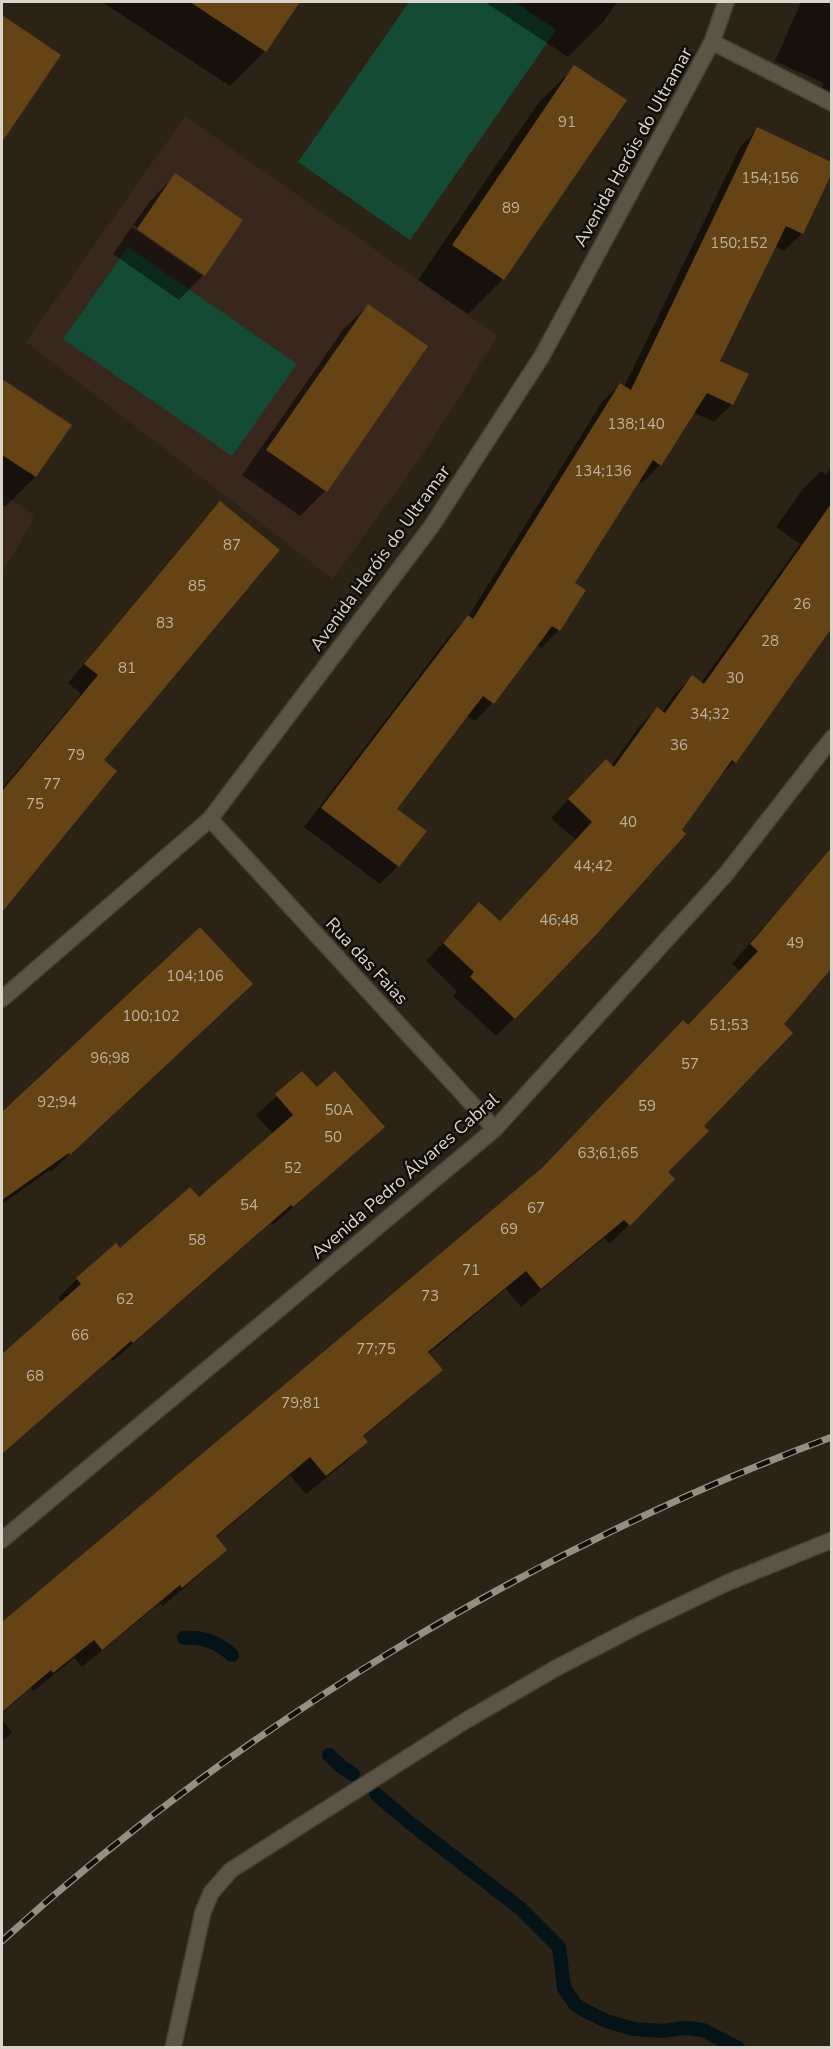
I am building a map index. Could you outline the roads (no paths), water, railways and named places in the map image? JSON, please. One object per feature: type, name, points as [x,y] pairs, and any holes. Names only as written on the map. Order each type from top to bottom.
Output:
[{"type":"street","name":"Avenida Heróis do Ultramar","points":[[2,999],[210,819],[431,528],[542,356],[712,42],[726,2]]},
{"type":"street","points":[[712,42],[831,103]]},
{"type":"street","name":"Avenida Pedro Álvares Cabral","points":[[2,1540],[495,1129],[726,874],[831,738]]},
{"type":"street","name":"Rua das Faias","points":[[210,819],[495,1129]]},
{"type":"street","points":[[172,2048],[197,1932],[211,1893],[231,1870],[465,1721],[558,1667],[729,1582],[831,1540]]},
{"type":"waterway","points":[[184,1638],[210,1641],[232,1655]]},
{"type":"waterway","points":[[329,1755],[353,1774]]},
{"type":"waterway","points":[[376,1794],[521,1909],[559,1947],[564,1988],[575,2004],[582,2009],[606,2021],[634,2029],[703,2030],[738,2048]]},
{"type":"railway","points":[[2,1941],[93,1863],[189,1788],[289,1717],[393,1650],[500,1589],[610,1532],[720,1482],[832,1437]]}]
